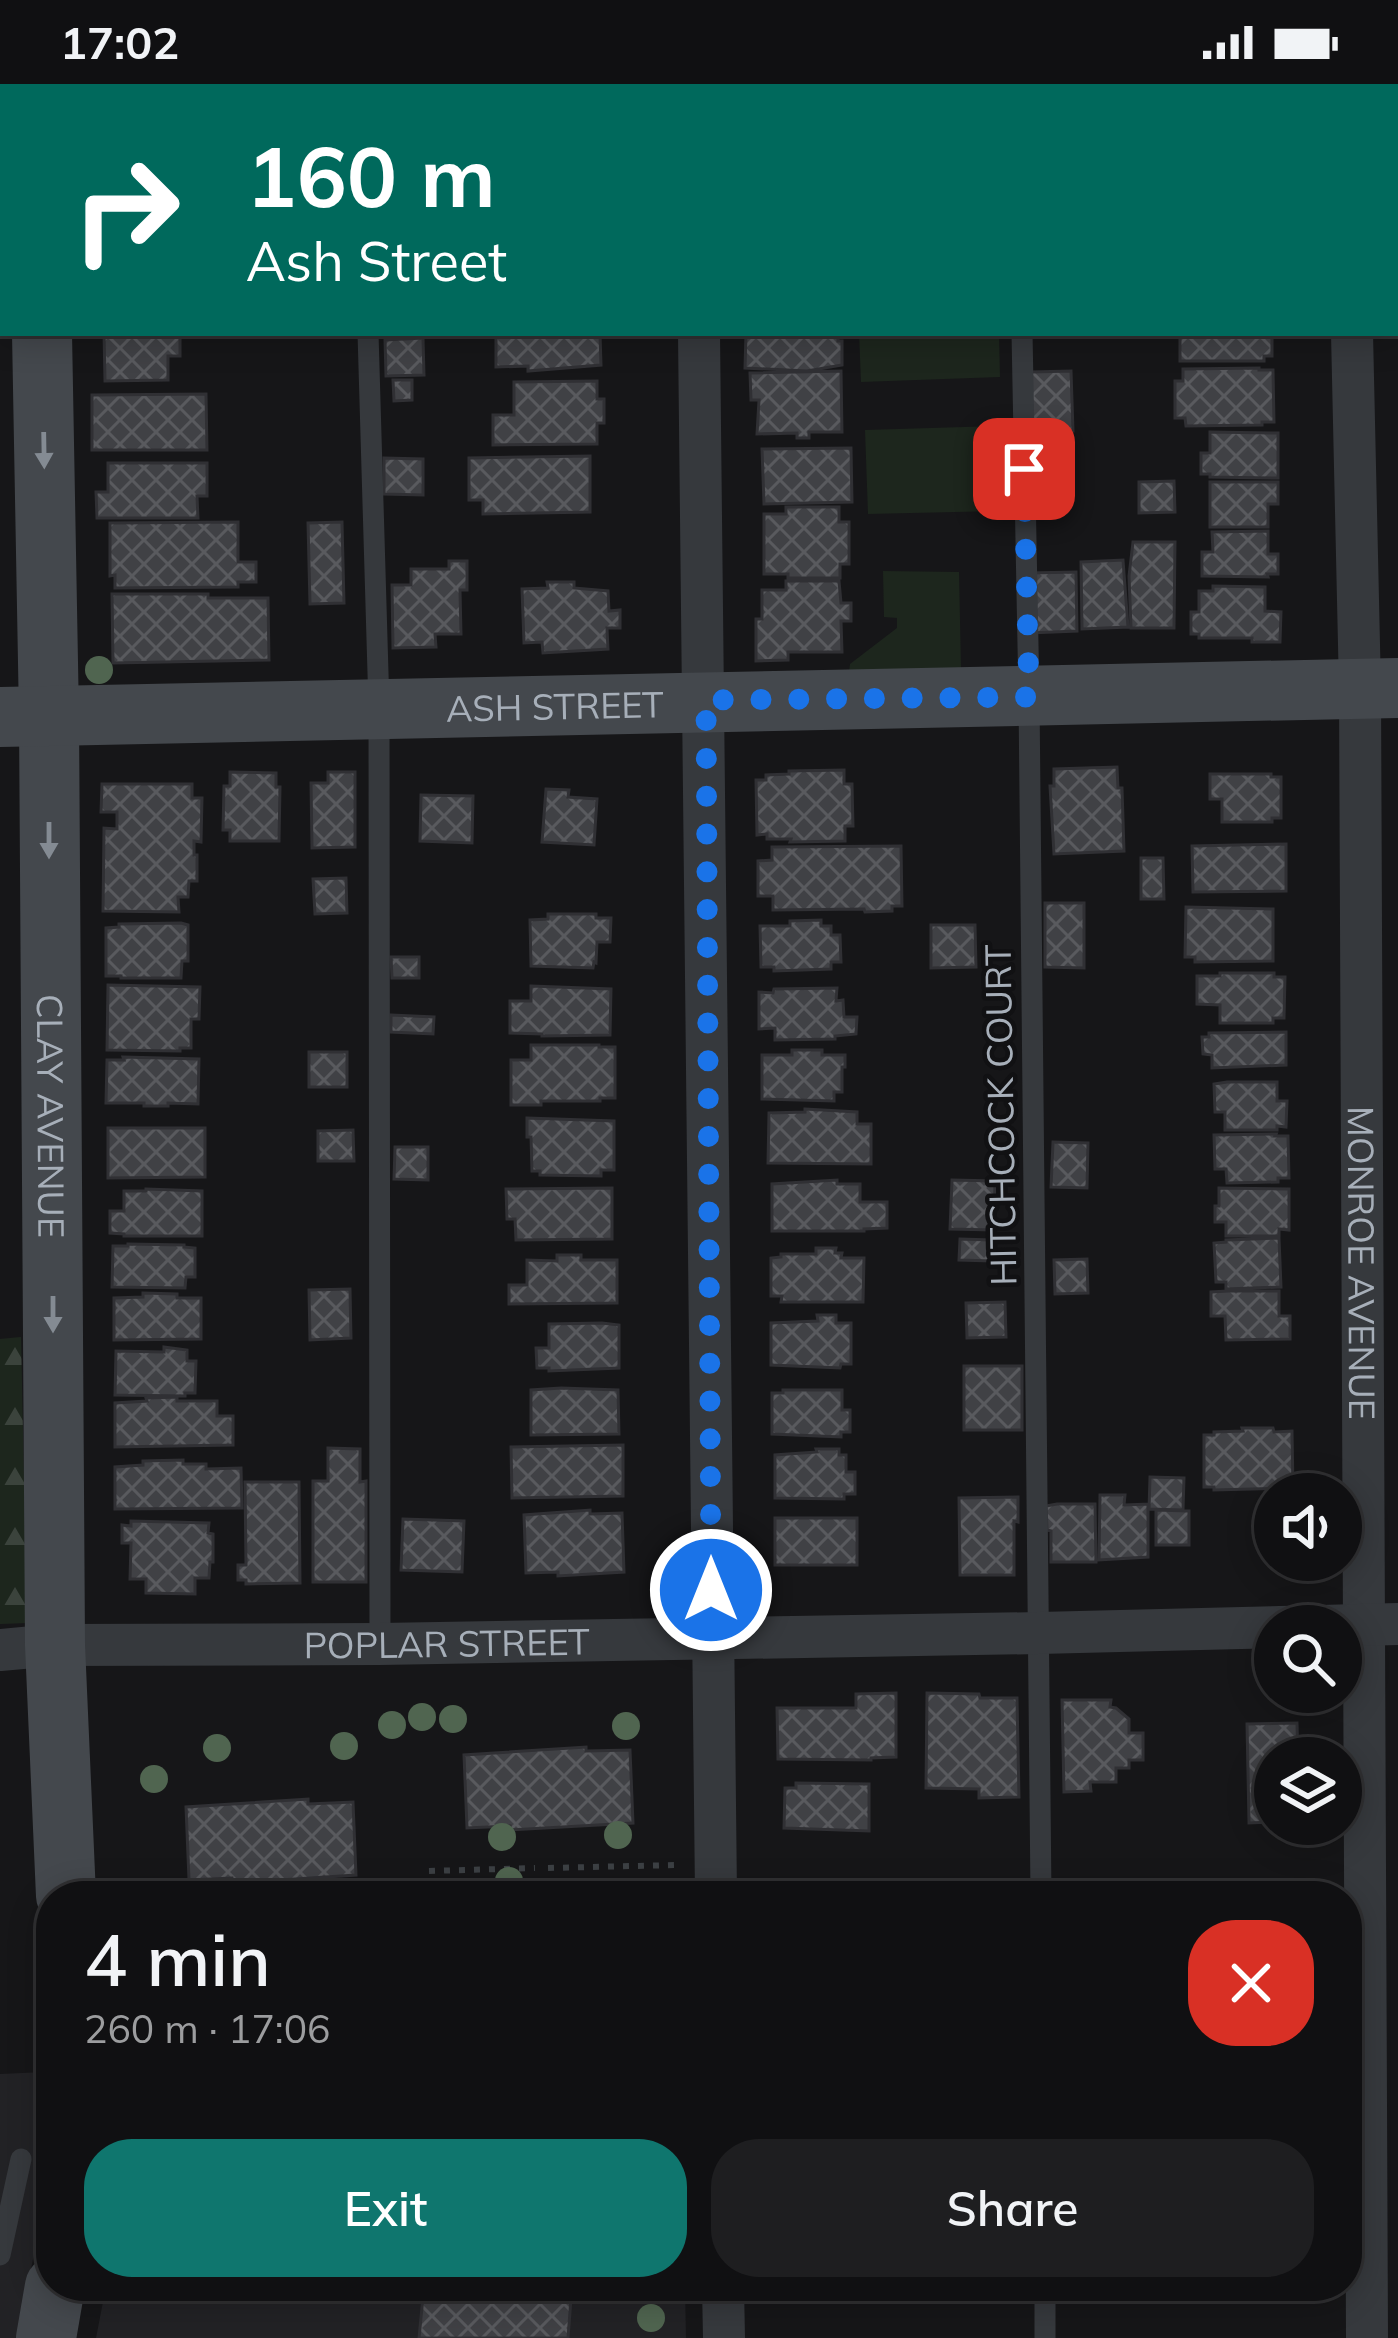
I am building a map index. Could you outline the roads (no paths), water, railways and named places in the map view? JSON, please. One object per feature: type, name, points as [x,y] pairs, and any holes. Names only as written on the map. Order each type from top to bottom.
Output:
[{"type":"main road","name":"CLAY AVENUE","points":[[42,336],[24,717],[27,1648],[64,1881]]},
{"type":"main road","name":"ASH STREET","points":[[24,717],[1379,689]]},
{"type":"main road","points":[[46,2338],[52,2301]]},
{"type":"street","points":[[700,336],[716,1881]]},
{"type":"street","name":"MONROE AVENUE","points":[[1352,336],[1379,689],[1380,1623],[1367,2338]]},
{"type":"street","name":"POPLAR STREET","points":[[27,1648],[1039,1633],[1380,1623]]},
{"type":"street","points":[[723,2301],[724,2338]]},
{"type":"lane","points":[[368,336],[379,707],[380,1644]]},
{"type":"lane","name":"HITCHCOCK COURT","points":[[1022,336],[1041,1881]]},
{"type":"lane","points":[[0,2255],[20,2159]]},
{"type":"lane","points":[[1045,2301],[1045,2338]]}]
